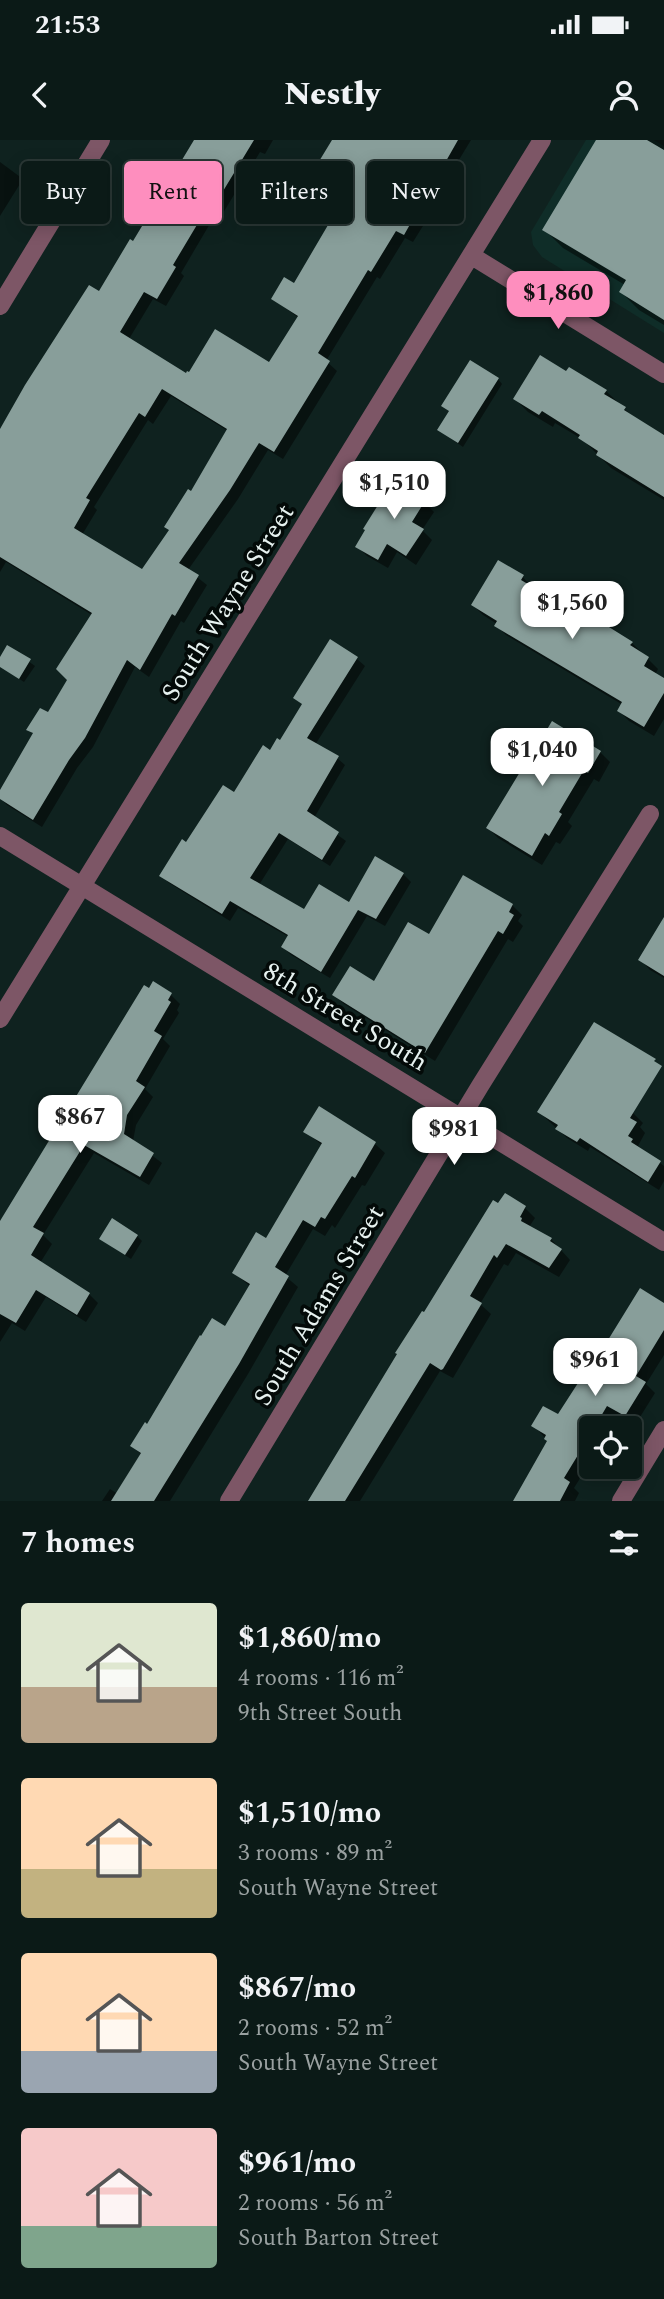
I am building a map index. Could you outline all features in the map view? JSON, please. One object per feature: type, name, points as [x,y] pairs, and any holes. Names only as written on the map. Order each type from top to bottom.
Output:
[{"type":"street","points":[[0,306],[101,140]]},
{"type":"street","name":"South Wayne Street","points":[[0,1019],[542,140]]},
{"type":"street","points":[[472,256],[664,374]]},
{"type":"street","name":"South Adams Street","points":[[229,1501],[461,1117],[650,814]]},
{"type":"street","name":"8th Street South","points":[[0,836],[664,1242]]},
{"type":"street","points":[[621,1501],[664,1430]]},
{"type":"shaded area","points":[[586,140],[654,140],[664,146],[664,333],[542,257],[533,245],[531,232]]},
{"type":"building","points":[[194,140],[254,140],[241,161],[236,161],[236,170],[222,193],[222,161],[181,161]]},
{"type":"building","points":[[332,140],[458,140],[446,161],[367,161],[367,224],[410,224],[404,235],[396,231],[371,272],[368,270],[318,353],[330,361],[274,452],[259,443],[179,563],[199,575],[175,616],[172,614],[140,670],[127,660],[85,738],[33,820],[0,799],[0,790],[33,733],[26,730],[40,708],[48,712],[67,680],[56,669],[92,613],[0,557],[0,429],[89,285],[99,291],[130,239],[133,241],[143,224],[197,224],[157,299],[144,292],[120,332],[186,373],[215,329],[269,362],[298,316],[271,299],[284,277],[294,283],[329,224],[353,224],[353,161],[319,161]],"holes":[[[162,389],[227,429],[191,491],[188,489],[164,527],[169,530],[142,569],[74,528],[90,500],[86,498],[139,413],[145,417]]]},
{"type":"building","points":[[596,140],[647,140],[664,150],[664,320],[619,292],[626,280],[542,230]]},
{"type":"building","points":[[540,355],[566,371],[569,367],[607,390],[604,394],[626,407],[624,410],[664,435],[664,497],[596,455],[598,451],[578,438],[580,435],[542,411],[539,415],[513,399]]},
{"type":"building","points":[[470,360],[499,378],[458,443],[437,430],[449,411],[441,406]]},
{"type":"building","points":[[402,476],[422,488],[418,496],[425,501],[412,522],[424,529],[406,556],[387,544],[378,560],[355,547],[393,481],[398,484]]},
{"type":"building","points":[[498,560],[524,575],[521,580],[560,603],[563,599],[588,614],[633,642],[630,645],[649,657],[644,666],[664,678],[664,693],[644,727],[617,711],[622,702],[494,626],[497,621],[471,605]]},
{"type":"building","points":[[330,639],[358,657],[307,738],[339,756],[307,811],[339,832],[322,860],[279,833],[250,878],[304,909],[319,884],[349,902],[375,856],[404,873],[376,919],[358,910],[321,972],[281,947],[288,935],[230,901],[222,914],[159,876],[182,839],[186,842],[223,785],[234,792],[263,745],[270,750],[277,738],[280,740],[302,704],[293,698]]},
{"type":"building","points":[[7,645],[31,659],[19,679],[0,667],[0,657]]},
{"type":"building","points":[[552,721],[601,751],[588,773],[584,770],[559,812],[562,814],[549,836],[545,833],[532,856],[486,828],[526,762],[521,759],[533,740],[539,743]]},
{"type":"building","points":[[463,875],[513,904],[509,912],[514,915],[503,934],[498,931],[425,1053],[332,995],[350,966],[374,981],[408,922],[429,934]]},
{"type":"building","points":[[664,917],[664,976],[638,960]]},
{"type":"building","points":[[153,981],[172,993],[168,1000],[171,1002],[154,1031],[162,1036],[136,1081],[145,1087],[127,1115],[124,1134],[154,1153],[140,1177],[84,1145],[33,1227],[44,1233],[31,1255],[90,1293],[77,1315],[36,1290],[16,1323],[0,1314],[0,1221],[144,985],[149,988]]},
{"type":"building","points":[[594,1022],[656,1059],[654,1061],[662,1066],[630,1118],[637,1122],[628,1136],[633,1139],[631,1142],[661,1161],[648,1182],[580,1138],[577,1142],[555,1129],[558,1125],[537,1112]]},
{"type":"building","points":[[319,1106],[376,1142],[355,1178],[352,1176],[325,1219],[321,1217],[315,1227],[303,1220],[275,1267],[289,1276],[239,1364],[154,1501],[111,1501],[141,1453],[130,1446],[145,1422],[147,1424],[200,1335],[212,1318],[225,1326],[250,1284],[232,1273],[256,1232],[266,1238],[322,1143],[303,1132]]},
{"type":"building","points":[[505,1193],[526,1206],[520,1217],[521,1221],[552,1238],[550,1241],[562,1249],[549,1268],[506,1244],[497,1258],[494,1255],[470,1296],[482,1303],[443,1369],[430,1363],[345,1501],[308,1501],[397,1354],[395,1353],[422,1311],[424,1312],[493,1200],[498,1203]]},
{"type":"building","points":[[112,1218],[138,1235],[125,1255],[99,1239]]},
{"type":"building","points":[[640,1288],[664,1303],[664,1330],[636,1376],[646,1382],[625,1416],[607,1406],[601,1416],[579,1416],[579,1453],[564,1478],[570,1482],[560,1501],[513,1501],[547,1441],[544,1439],[546,1435],[531,1426],[543,1406],[558,1414],[598,1352],[600,1353]]}]
